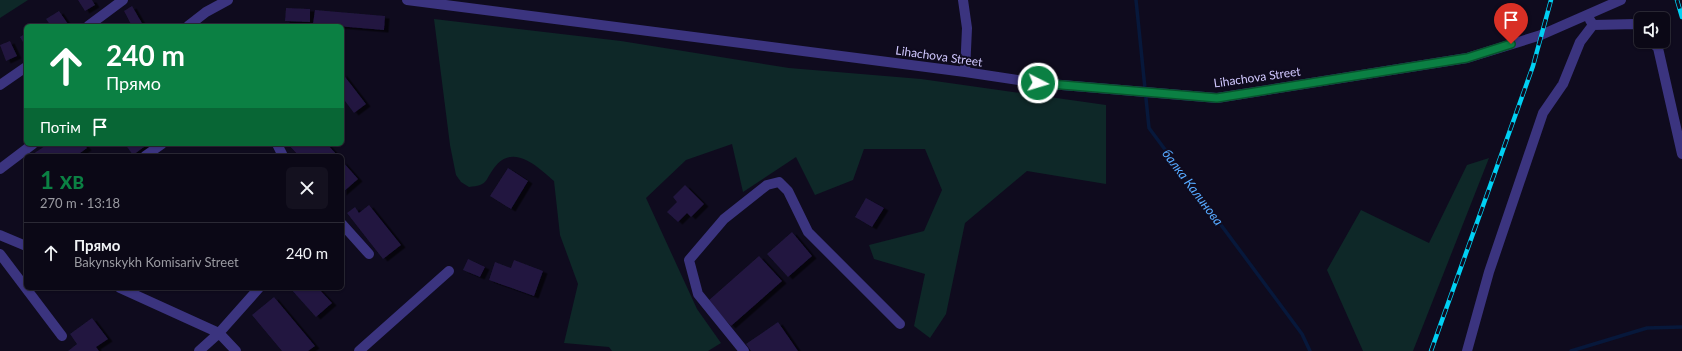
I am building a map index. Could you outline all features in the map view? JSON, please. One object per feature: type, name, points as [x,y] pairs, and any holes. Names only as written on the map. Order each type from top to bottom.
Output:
[{"type":"street","points":[[91,24],[123,0]]},
{"type":"street","points":[[191,24],[206,12],[228,0]]},
{"type":"street","name":"Lihachova Street","points":[[407,0],[965,72],[1038,83],[1217,98],[1467,58],[1541,35],[1621,0]]},
{"type":"street","points":[[963,0],[967,28],[965,72]]},
{"type":"street","points":[[1586,15],[1593,25]]},
{"type":"street","points":[[1593,25],[1634,24]]},
{"type":"street","points":[[1467,351],[1489,272],[1543,113],[1563,84],[1580,42],[1593,25]]},
{"type":"street","points":[[1658,48],[1682,154]]},
{"type":"street","points":[[0,85],[24,68]]},
{"type":"street","points":[[0,169],[30,146]]},
{"type":"street","points":[[148,154],[159,146]]},
{"type":"street","points":[[744,351],[698,294],[689,260],[724,219],[767,185],[779,182],[788,191],[808,232],[900,324]]},
{"type":"street","points":[[344,226],[369,254]]},
{"type":"street","points":[[0,235],[24,245]]},
{"type":"street","points":[[0,254],[24,286]]},
{"type":"street","points":[[359,351],[450,271]]},
{"type":"street","points":[[27,290],[62,336]]},
{"type":"street","points":[[124,290],[219,333],[236,351]]},
{"type":"street","points":[[199,351],[219,333],[257,290]]},
{"type":"green space","points":[[0,0],[28,0],[0,18]]},
{"type":"green space","points":[[434,19],[621,41],[789,68],[921,79],[1106,105],[1106,184],[1027,171],[965,223],[946,314],[930,338],[914,326],[925,274],[874,259],[869,245],[924,231],[942,190],[925,149],[864,149],[853,180],[815,195],[796,157],[743,192],[732,144],[686,160],[646,198],[697,309],[721,343],[708,351],[612,351],[609,347],[564,343],[578,284],[560,235],[554,181],[533,164],[517,157],[509,157],[501,161],[494,168],[483,184],[469,187],[461,182],[456,175],[450,145]]},
{"type":"green space","points":[[1489,158],[1413,351],[1363,351],[1327,270],[1361,210],[1429,243],[1467,165]]},
{"type":"building","points":[[78,0],[92,0],[95,5],[85,11]]},
{"type":"building","points":[[132,6],[142,24],[131,24],[124,11]]},
{"type":"building","points":[[286,8],[310,9],[310,22],[285,21]]},
{"type":"building","points":[[315,10],[385,16],[384,30],[344,27],[344,24],[313,24]]},
{"type":"building","points":[[59,11],[68,24],[50,24],[46,19]]},
{"type":"building","points":[[24,34],[24,44],[20,37]]},
{"type":"building","points":[[10,41],[17,56],[6,61],[0,45]]},
{"type":"building","points":[[344,76],[366,104],[354,113],[344,100]]},
{"type":"building","points":[[45,146],[86,146],[87,148],[79,154],[33,154]]},
{"type":"building","points":[[126,146],[145,146],[134,154],[132,154]]},
{"type":"building","points":[[290,146],[329,146],[336,154],[297,154]]},
{"type":"building","points":[[344,163],[358,179],[344,191]]},
{"type":"building","points":[[508,168],[528,181],[511,209],[490,196]]},
{"type":"building","points":[[685,185],[704,204],[691,217],[687,213],[678,222],[667,212],[677,202],[673,197]]},
{"type":"building","points":[[866,198],[884,208],[872,227],[855,217]]},
{"type":"building","points":[[369,205],[401,245],[383,259],[347,213],[355,207],[359,213]]},
{"type":"building","points":[[792,232],[812,256],[788,277],[767,254]]},
{"type":"building","points":[[759,256],[782,281],[731,326],[708,301]]},
{"type":"building","points":[[468,259],[485,267],[480,277],[463,270]]},
{"type":"building","points":[[514,260],[543,271],[534,296],[489,280],[495,262],[511,268]]},
{"type":"building","points":[[292,290],[320,290],[332,303],[316,317]]},
{"type":"building","points":[[274,297],[315,346],[308,351],[282,351],[252,315]]},
{"type":"building","points":[[92,318],[108,339],[96,347],[99,351],[68,351],[77,344],[70,334]]},
{"type":"building","points":[[778,322],[798,351],[751,351],[746,344]]},
{"type":"waterway","name":"балка Калинова","points":[[1136,0],[1149,128],[1302,334],[1310,351]]},
{"type":"waterway","points":[[1571,351],[1647,328],[1682,327]]},
{"type":"railway","points":[[1431,351],[1533,66],[1551,0]]},
{"type":"railway","points":[[1677,0],[1682,17]]},
{"type":"route","points":[[1038,83],[1217,98],[1467,58],[1511,44]]}]
